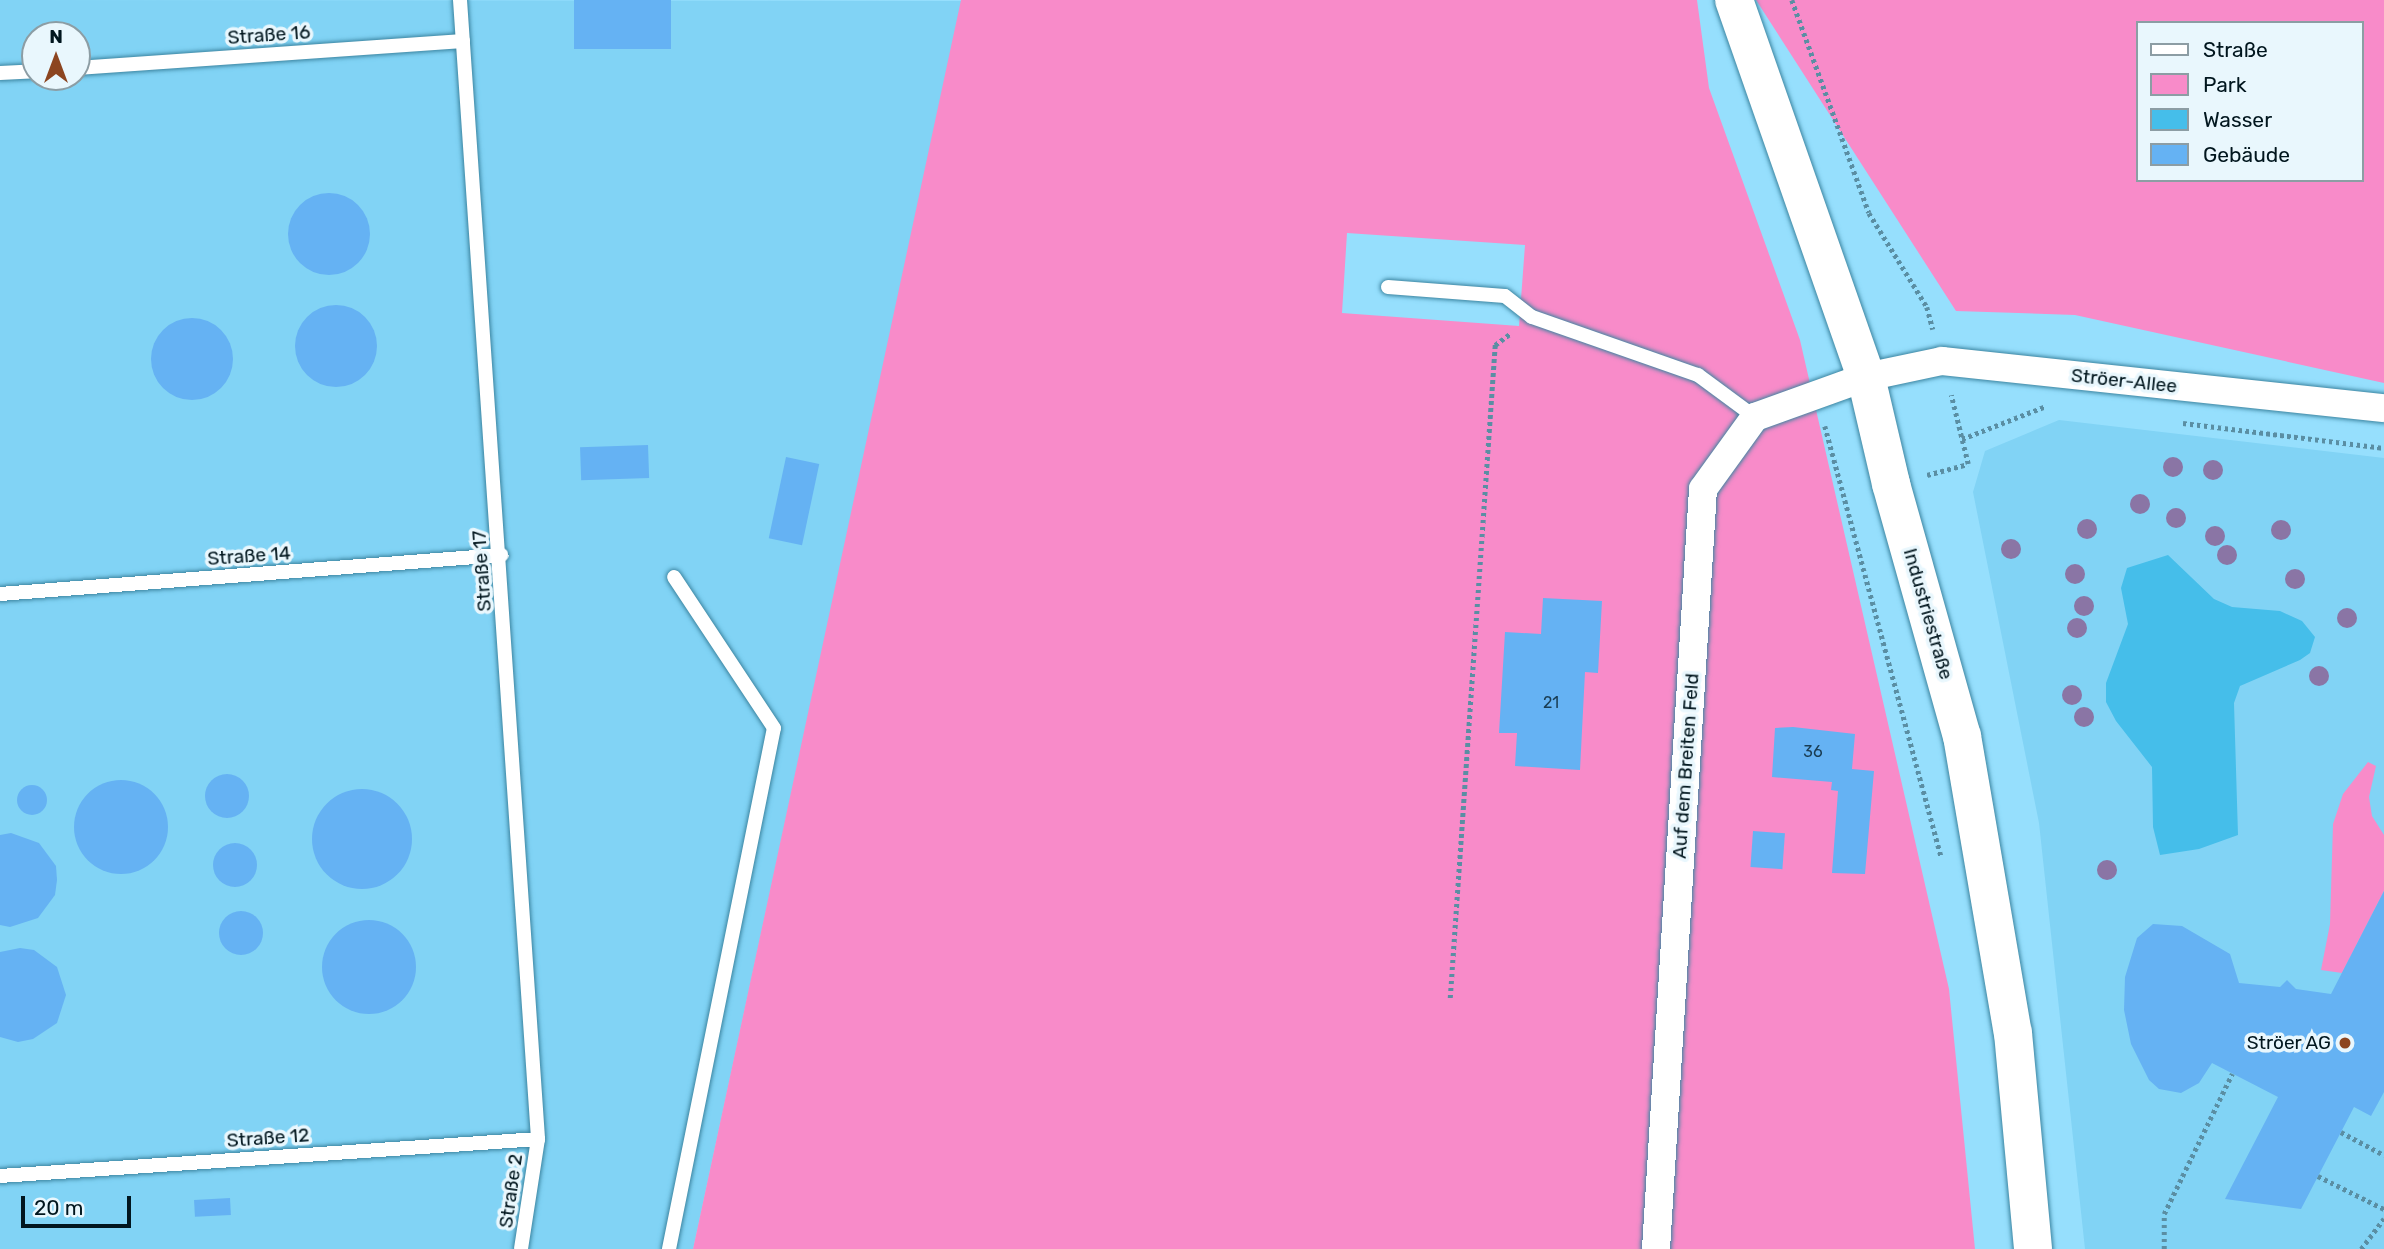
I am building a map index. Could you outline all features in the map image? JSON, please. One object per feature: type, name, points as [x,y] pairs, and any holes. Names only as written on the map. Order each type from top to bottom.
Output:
[{"type":"main road","name":"Industriestraße","points":[[1734,0],[1866,377],[1891,484],[1962,736],[2013,1033],[2033,1249]]},
{"type":"street","name":"Ströer-Allee","points":[[1866,377],[1942,361],[2384,408]]},
{"type":"street","points":[[1755,417],[1866,377]]},
{"type":"street","name":"Auf dem Breiten Feld","points":[[1656,1249],[1703,489],[1755,417]]},
{"type":"lane","name":"Straße 17","points":[[460,0],[501,555],[538,1139]]},
{"type":"lane","name":"Straße 16","points":[[91,67],[463,41]]},
{"type":"lane","points":[[0,73],[21,72]]},
{"type":"lane","points":[[1388,287],[1505,296],[1532,317],[1698,374],[1755,417]]},
{"type":"lane","name":"Straße 14","points":[[0,594],[501,555]]},
{"type":"lane","points":[[669,1249],[774,728],[674,577]]},
{"type":"lane","name":"Straße 12","points":[[0,1176],[538,1139]]},
{"type":"lane","name":"Straße 2","points":[[521,1249],[538,1139]]},
{"type":"path","points":[[1792,0],[1868,213],[1927,307],[1968,464],[1842,494]]},
{"type":"path","points":[[1450,998],[1494,345],[1532,317]]},
{"type":"path","points":[[1817,394],[1944,866]]},
{"type":"path","points":[[1962,439],[2047,406],[2061,407]]},
{"type":"path","points":[[2168,421],[2384,448]]},
{"type":"path","points":[[2164,1249],[2164,1214],[2232,1074]]},
{"type":"path","points":[[2341,1132],[2384,1155]]},
{"type":"path","points":[[2318,1176],[2384,1209]]},
{"type":"path","points":[[2361,1249],[2384,1219]]},
{"type":"shaded area","points":[[0,0],[962,1],[693,1249],[0,1249]]},
{"type":"shaded area","points":[[2059,420],[2384,458],[2384,1249],[2085,1249],[2039,823],[1973,492],[1985,451]]},
{"type":"green space","points":[[961,0],[1697,0],[1709,88],[1800,340],[1949,989],[1975,1249],[693,1249]],"holes":[[[1347,233],[1525,245],[1519,326],[1342,313]]]},
{"type":"green space","points":[[1756,0],[2384,0],[2384,383],[2075,315],[1956,311]]},
{"type":"green space","points":[[2368,762],[2376,766],[2369,797],[2372,816],[2384,835],[2384,891],[2342,973],[2321,970],[2330,924],[2333,824],[2343,794]]},
{"type":"water","points":[[2168,555],[2214,599],[2232,607],[2280,611],[2302,621],[2315,637],[2310,653],[2300,660],[2240,686],[2234,703],[2238,835],[2199,849],[2160,855],[2153,827],[2152,767],[2116,721],[2106,702],[2106,683],[2128,624],[2121,588],[2127,568]]},
{"type":"building","points":[[574,0],[671,0],[671,49],[574,49]]},
{"type":"building","points":[[329,193],[345,196],[358,205],[367,218],[370,234],[367,250],[358,263],[345,272],[329,275],[313,272],[300,263],[291,250],[288,234],[291,218],[300,205],[313,196]]},
{"type":"building","points":[[336,305],[352,308],[365,317],[374,330],[377,346],[374,362],[365,375],[352,384],[336,387],[320,384],[307,375],[298,362],[295,346],[298,330],[307,317],[320,308]]},
{"type":"building","points":[[192,318],[208,321],[221,330],[230,343],[233,359],[230,375],[221,388],[208,397],[192,400],[176,397],[163,388],[154,375],[151,359],[154,343],[163,330],[176,321]]},
{"type":"building","points":[[648,445],[649,478],[581,480],[580,447]]},
{"type":"building","points":[[786,457],[819,464],[802,545],[769,538]]},
{"type":"building","points":[[1543,598],[1602,601],[1598,673],[1585,672],[1580,770],[1515,766],[1517,733],[1499,733],[1505,632],[1541,634]]},
{"type":"building","points":[[1793,727],[1855,734],[1852,769],[1874,771],[1865,874],[1832,873],[1838,791],[1831,790],[1832,782],[1772,777],[1775,728]]},
{"type":"building","points":[[227,774],[242,781],[249,796],[242,811],[227,818],[212,811],[205,796],[212,781]]},
{"type":"building","points":[[121,780],[139,784],[154,794],[164,809],[168,827],[164,845],[154,860],[139,870],[121,874],[103,870],[88,860],[78,845],[74,827],[78,809],[88,794],[103,784]]},
{"type":"building","points":[[32,785],[43,789],[47,800],[43,811],[32,815],[21,811],[17,800],[21,789]]},
{"type":"building","points":[[362,789],[381,793],[397,804],[408,820],[412,839],[408,858],[397,874],[381,885],[362,889],[343,885],[327,874],[316,858],[312,839],[316,820],[327,804],[343,793]]},
{"type":"building","points":[[1753,831],[1785,833],[1782,869],[1750,867]]},
{"type":"building","points":[[11,833],[39,843],[56,866],[57,880],[55,895],[38,918],[10,927],[0,925],[0,835]]},
{"type":"building","points":[[235,843],[250,850],[257,865],[250,880],[235,887],[220,880],[213,865],[220,850]]},
{"type":"building","points":[[2384,891],[2384,1092],[2371,1116],[2354,1107],[2301,1209],[2225,1199],[2278,1097],[2212,1063],[2199,1083],[2181,1093],[2159,1089],[2149,1080],[2131,1044],[2124,1010],[2125,977],[2137,938],[2153,924],[2182,926],[2230,954],[2239,983],[2280,987],[2287,980],[2296,989],[2331,994]]},
{"type":"building","points":[[241,911],[256,918],[263,933],[256,948],[241,955],[226,948],[219,933],[226,918]]},
{"type":"building","points":[[369,920],[387,924],[402,934],[412,949],[416,967],[412,985],[402,1000],[387,1010],[369,1014],[351,1010],[336,1000],[326,985],[322,967],[326,949],[336,934],[351,924]]},
{"type":"building","points":[[20,948],[34,950],[57,967],[66,995],[57,1023],[33,1039],[18,1042],[0,1037],[0,952]]},
{"type":"building","points":[[230,1198],[231,1215],[195,1217],[194,1200]]},
{"type":"place","name":"Ströer AG","points":[[2345,1043]]}]
